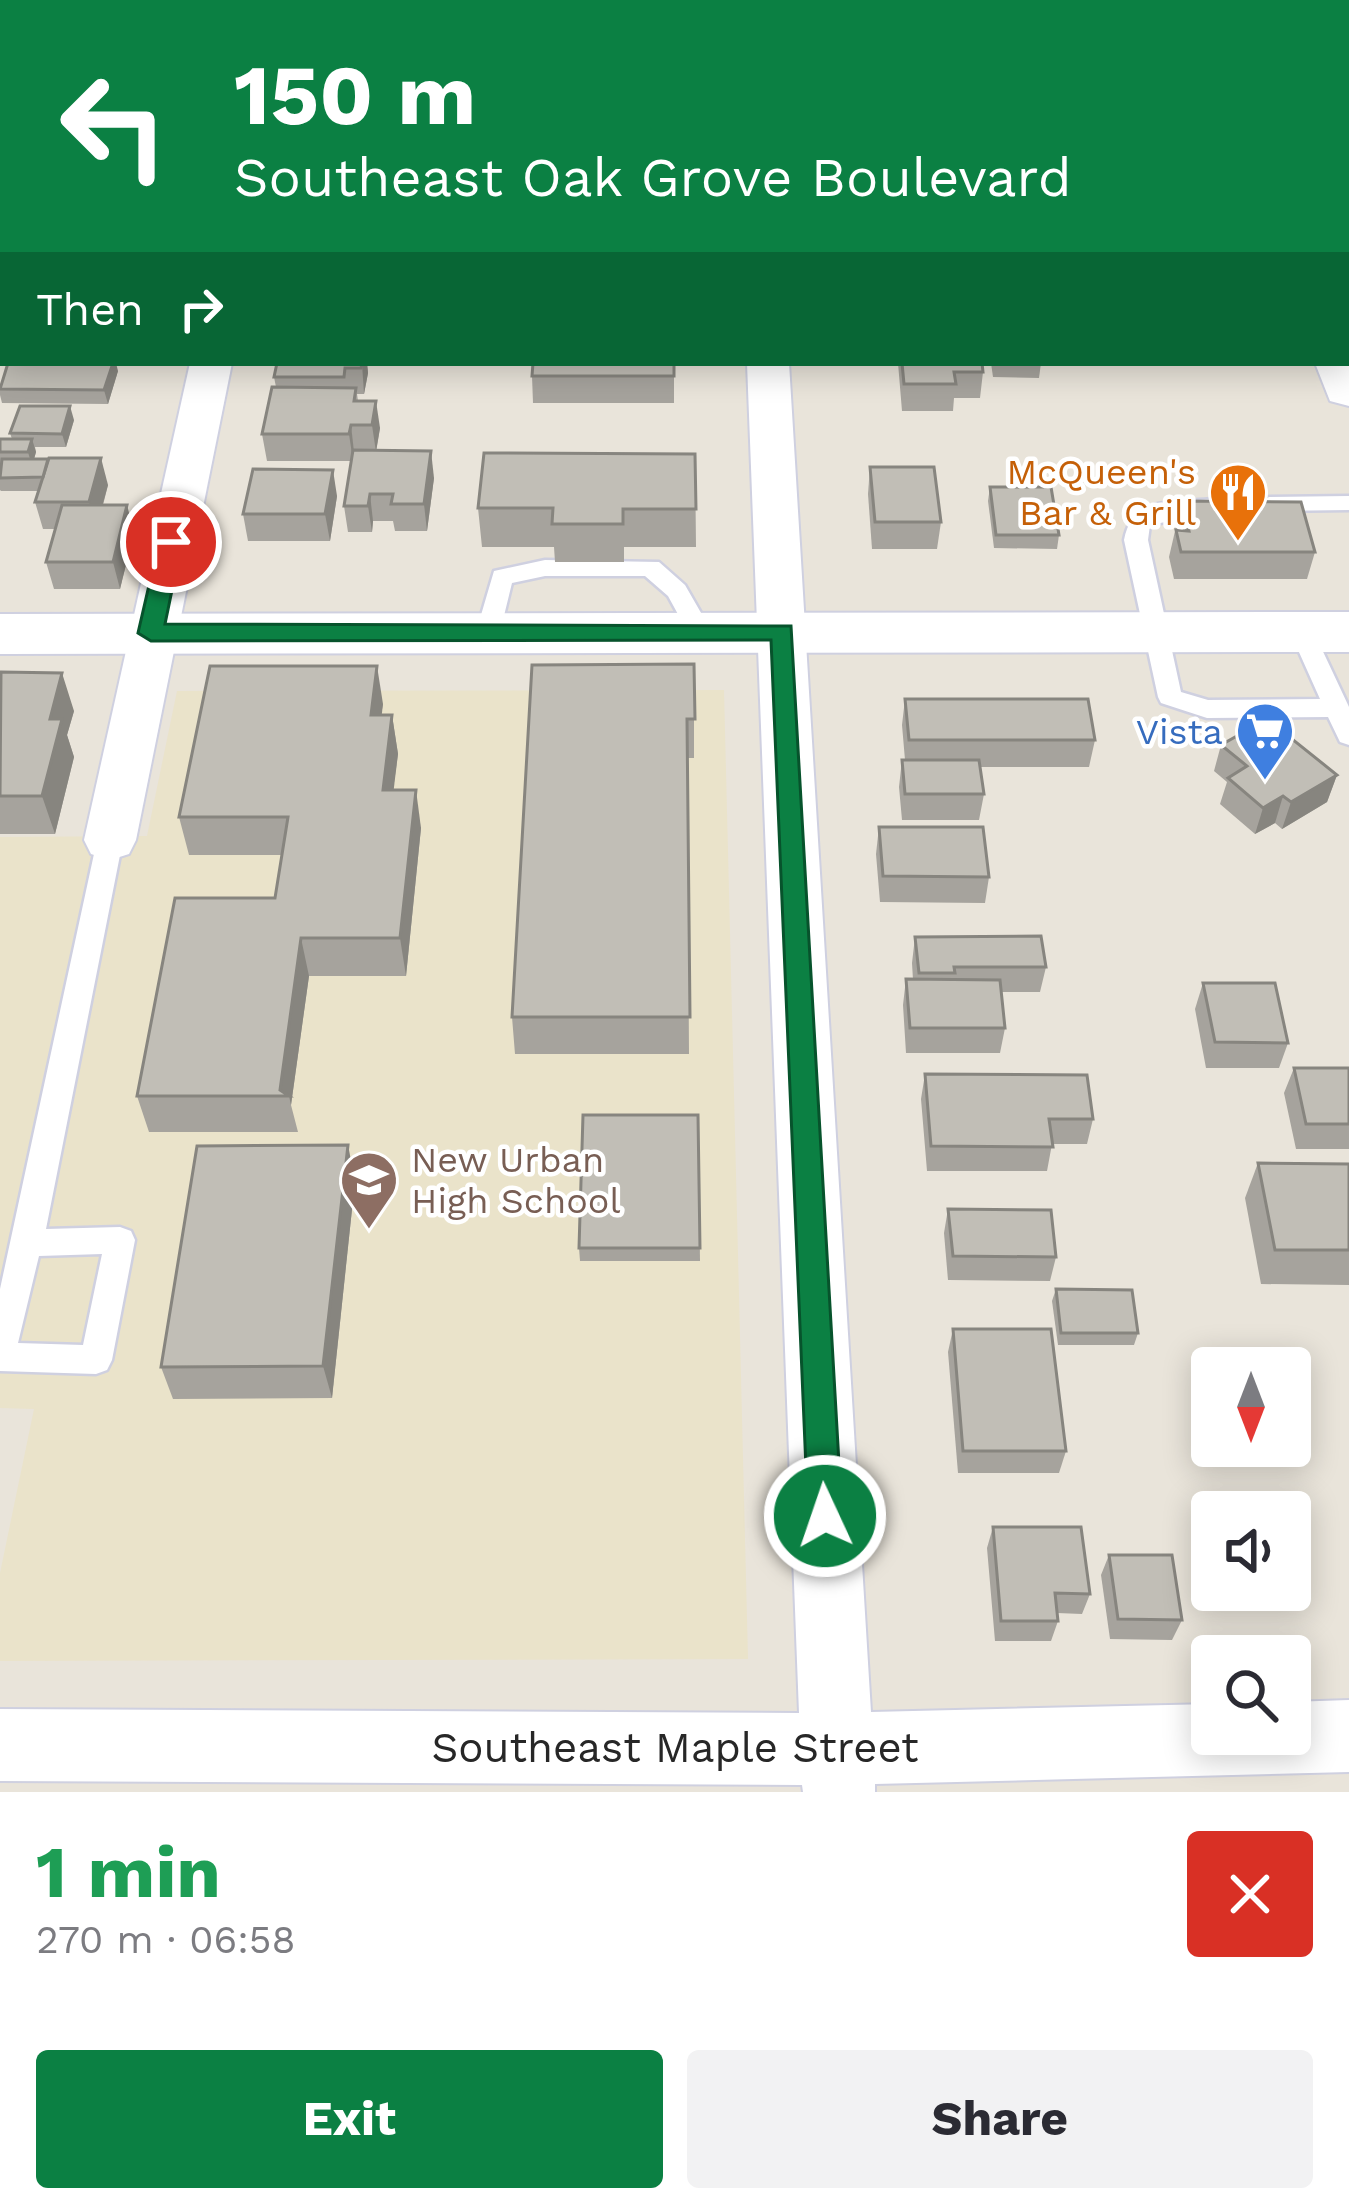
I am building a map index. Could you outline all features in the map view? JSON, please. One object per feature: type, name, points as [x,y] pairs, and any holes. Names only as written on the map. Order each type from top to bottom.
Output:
[{"type":"street","points":[[110,840],[210,366]]},
{"type":"street","points":[[767,366],[837,1771]]},
{"type":"street","points":[[0,634],[1326,632]]},
{"type":"street","name":"Southeast Maple Street","points":[[0,1745],[837,1771],[1349,1736]]},
{"type":"lane","points":[[1336,709],[1207,710],[1178,704],[1170,697],[1136,540],[1139,522],[1149,514],[1186,507],[1349,503]]},
{"type":"lane","points":[[1326,632],[1336,709],[1349,736]]},
{"type":"lane","points":[[28,1243],[121,1240],[96,1360],[0,1354],[28,1243],[110,840]]},
{"type":"shaded area","name":"New Urban High School","points":[[724,690],[748,1659],[0,1661],[0,1573],[34,1409],[0,1408],[0,837],[147,836],[177,691]]},
{"type":"building","points":[[7,366],[112,366],[104,390],[0,389]]},
{"type":"building","points":[[276,366],[361,366],[345,368],[344,377],[274,377]]},
{"type":"building","points":[[533,366],[674,366],[674,376],[532,376]]},
{"type":"building","points":[[902,366],[982,366],[983,372],[954,372],[956,384],[904,384]]},
{"type":"building","points":[[272,387],[356,388],[354,401],[376,401],[372,425],[351,425],[349,434],[262,434]]},
{"type":"building","points":[[20,406],[70,406],[62,434],[10,433]]},
{"type":"building","points":[[0,439],[32,439],[28,452],[0,452]]},
{"type":"building","points":[[353,450],[431,451],[424,504],[391,504],[393,494],[370,494],[368,506],[344,506]]},
{"type":"building","points":[[484,453],[695,454],[696,509],[623,509],[623,524],[552,524],[553,508],[478,508]]},
{"type":"building","points":[[49,458],[101,458],[89,502],[35,502]]},
{"type":"building","points":[[2,459],[48,459],[43,477],[0,478]]},
{"type":"building","points":[[870,467],[934,467],[941,522],[875,522]]},
{"type":"building","points":[[253,469],[333,470],[325,514],[243,514]]},
{"type":"building","points":[[990,487],[1051,487],[1059,535],[996,535]]},
{"type":"building","points":[[1182,501],[1301,502],[1315,552],[1181,552],[1176,530],[1189,531]]},
{"type":"building","points":[[62,505],[127,505],[113,562],[46,562]]},
{"type":"building","points":[[694,664],[695,719],[687,719],[690,1017],[512,1017],[532,665]]},
{"type":"building","points":[[210,666],[377,666],[371,715],[392,715],[383,790],[416,790],[400,938],[301,938],[280,1090],[289,1096],[137,1096],[175,898],[275,898],[288,817],[179,817]]},
{"type":"building","points":[[1,672],[62,673],[50,719],[62,719],[42,796],[0,796]]},
{"type":"building","points":[[905,699],[1088,699],[1095,740],[909,740]]},
{"type":"building","points":[[1267,719],[1337,775],[1291,802],[1283,796],[1263,808],[1228,778],[1247,766],[1221,745]]},
{"type":"building","points":[[902,760],[979,760],[984,794],[905,794]]},
{"type":"building","points":[[879,827],[983,827],[989,877],[883,876]]},
{"type":"building","points":[[1041,936],[1046,967],[954,967],[955,973],[919,973],[915,937]]},
{"type":"building","points":[[906,979],[1000,980],[1005,1028],[910,1028]]},
{"type":"building","points":[[1203,983],[1275,983],[1288,1043],[1215,1042]]},
{"type":"building","points":[[1294,1068],[1349,1068],[1349,1124],[1306,1124]]},
{"type":"building","points":[[925,1074],[1087,1075],[1093,1119],[1049,1119],[1053,1147],[931,1146]]},
{"type":"building","points":[[583,1115],[698,1115],[700,1248],[579,1248]]},
{"type":"building","points":[[348,1145],[323,1366],[161,1367],[197,1146]]},
{"type":"building","points":[[1258,1163],[1349,1164],[1349,1250],[1275,1250]]},
{"type":"building","points":[[948,1209],[1051,1210],[1056,1257],[953,1256]]},
{"type":"building","points":[[1056,1289],[1132,1290],[1138,1333],[1061,1333]]},
{"type":"building","points":[[953,1329],[1051,1329],[1066,1451],[963,1451]]},
{"type":"building","points":[[993,1527],[1081,1527],[1090,1594],[1055,1593],[1058,1621],[1001,1621]]},
{"type":"building","points":[[1109,1555],[1172,1555],[1182,1620],[1118,1619]]},
{"type":"place","name":"McQueen's Bar & Grill","points":[[1238,543]]},
{"type":"place","name":"Vista","points":[[1265,782]]},
{"type":"place","name":"New Urban High School","points":[[369,1231]]},
{"type":"route","points":[[171,542],[151,633],[783,632],[825,1516]]}]
